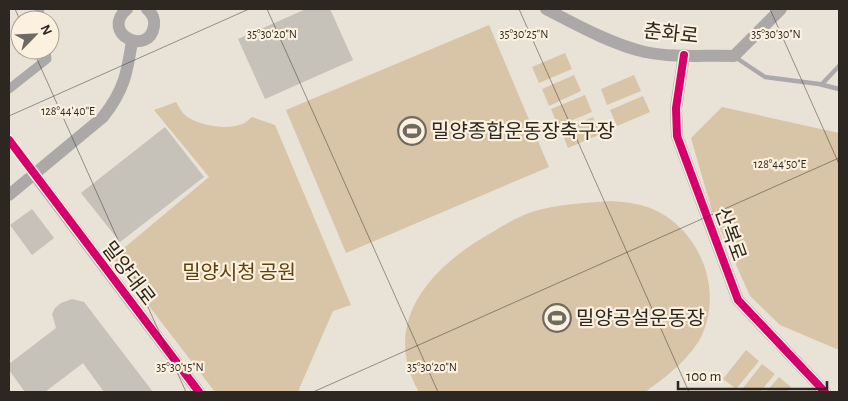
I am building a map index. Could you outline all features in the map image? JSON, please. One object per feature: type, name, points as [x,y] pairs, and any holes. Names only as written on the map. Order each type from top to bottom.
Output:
[{"type":"street","points":[[126,9],[119,19],[119,24],[123,35],[132,41],[143,40],[152,33],[154,12]]},
{"type":"street","name":"춘화로","points":[[546,9],[597,34],[637,49],[663,54],[734,56]]},
{"type":"street","points":[[734,56],[781,9]]},
{"type":"street","points":[[9,195],[103,117],[116,101],[123,87],[127,72],[132,41]]},
{"type":"street","name":"산복로","points":[[684,55],[676,108],[678,136],[738,300],[825,392]]},
{"type":"street","points":[[9,90],[46,60]]},
{"type":"street","points":[[9,140],[34,174]]},
{"type":"street","name":"밀양대로","points":[[34,174],[198,392]]},
{"type":"lane","points":[[734,56],[765,77],[822,84],[839,89]]},
{"type":"lane","points":[[822,84],[839,66]]},
{"type":"green space","points":[[489,25],[549,167],[346,253],[286,110]]},
{"type":"green space","points":[[565,53],[572,69],[539,83],[532,67]]},
{"type":"green space","points":[[574,75],[581,91],[549,106],[542,89]]},
{"type":"green space","points":[[634,75],[641,91],[607,105],[601,89]]},
{"type":"green space","points":[[585,95],[592,112],[558,126],[551,109]]},
{"type":"green space","points":[[643,96],[650,112],[617,126],[610,110]]},
{"type":"green space","name":"밀양시청 공원","points":[[176,102],[182,112],[189,118],[209,125],[237,126],[245,123],[252,117],[275,125],[351,305],[333,311],[299,389],[300,392],[215,392],[112,258],[209,177],[154,110]]},
{"type":"green space","points":[[722,107],[839,133],[839,350],[780,325],[750,296],[712,211],[691,138]]},
{"type":"green space","points":[[593,117],[601,134],[568,148],[561,131]]},
{"type":"green space","points":[[611,201],[635,204],[659,212],[674,222],[697,249],[709,283],[708,318],[697,344],[684,360],[645,392],[419,392],[408,366],[405,342],[409,320],[418,299],[432,279],[449,262],[469,246],[526,214],[561,206]]},
{"type":"green space","points":[[746,350],[759,361],[736,389],[723,379]]},
{"type":"green space","points":[[762,364],[775,374],[760,392],[740,392]]},
{"type":"green space","points":[[779,377],[791,387],[787,392],[766,392]]},
{"type":"building","points":[[306,9],[330,9],[353,60],[265,99],[238,39]]},
{"type":"building","points":[[165,127],[204,177],[120,242],[81,193]]},
{"type":"building","points":[[32,209],[54,238],[32,255],[10,225]]},
{"type":"building","points":[[72,299],[84,302],[153,392],[104,392],[83,363],[45,392],[25,392],[9,370],[9,364],[56,328],[52,314],[55,308],[61,303]]},
{"type":"cycle path","points":[[684,55],[676,108],[677,136],[738,300],[825,392]]},
{"type":"cycle path","points":[[9,140],[199,392]]},
{"type":"place","name":"밀양종합운동장축구장","points":[[412,131]]},
{"type":"place","name":"밀양공설운동장","points":[[557,318]]}]
